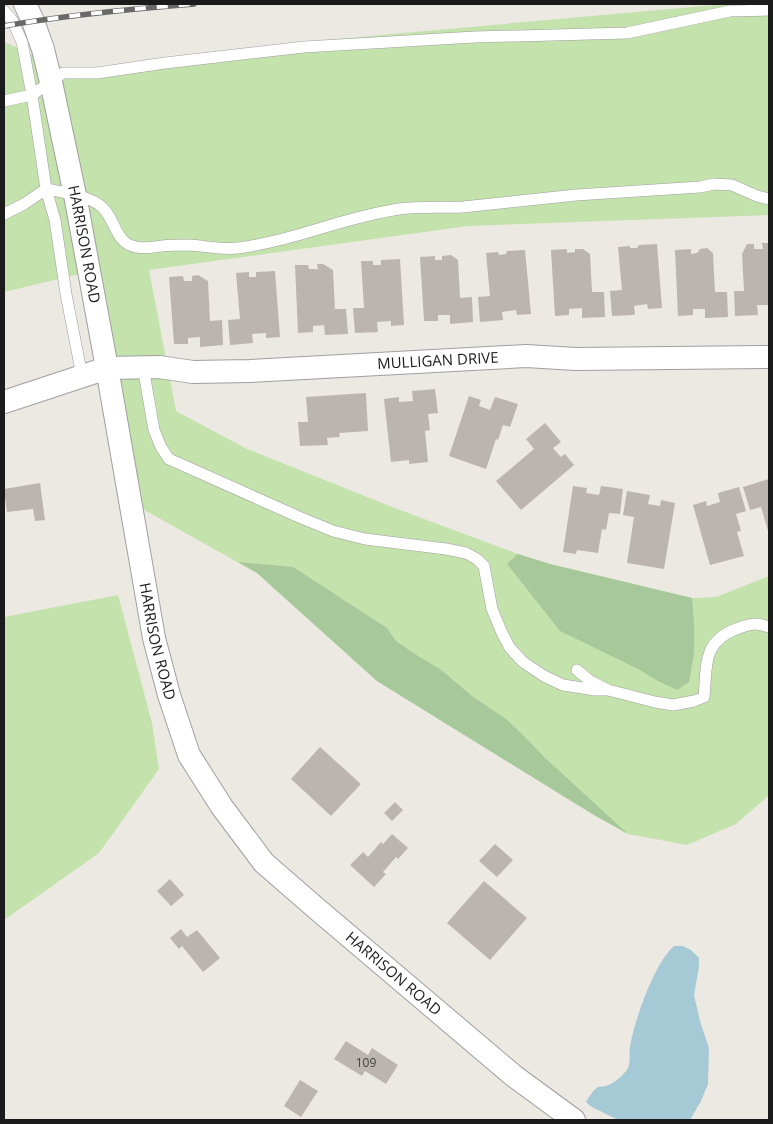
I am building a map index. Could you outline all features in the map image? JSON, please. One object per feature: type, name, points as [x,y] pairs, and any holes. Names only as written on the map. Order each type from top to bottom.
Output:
[{"type":"street","name":"HARRISON ROAD","points":[[25,4],[43,49],[75,195],[154,638],[169,695],[189,755],[222,807],[264,862],[514,1076],[574,1120]]},
{"type":"street","name":"MULLIGAN DRIVE","points":[[4,402],[107,368],[159,367],[203,372],[526,356],[576,359],[769,357]]},
{"type":"lane","points":[[4,101],[32,96],[63,73],[97,73],[304,47],[475,37],[627,33],[730,11],[769,10]]},
{"type":"lane","points":[[4,11],[12,20],[22,42],[46,189],[55,220],[66,294],[82,376]]},
{"type":"lane","points":[[4,214],[24,204],[46,189],[75,195],[103,208],[115,230],[124,241],[135,247],[150,248],[189,245],[236,248],[264,243],[358,217],[401,208],[460,207],[576,195],[700,187],[714,184],[732,185],[769,199]]},
{"type":"lane","points":[[143,367],[154,430],[161,448],[169,459],[299,518],[333,531],[365,539],[466,552],[484,566],[492,609],[510,648],[523,662],[564,686],[608,690]]},
{"type":"lane","points":[[577,670],[590,681],[608,690],[673,705],[694,702],[704,697],[707,658],[715,642],[728,632],[746,625],[757,623],[769,627]]},
{"type":"green space","points":[[726,4],[769,4],[769,215],[468,226],[149,270],[176,411],[247,449],[392,507],[550,564],[692,598],[716,597],[769,576],[769,795],[736,824],[687,845],[628,834],[594,815],[377,681],[257,573],[139,507],[96,270],[4,292],[4,42],[90,79],[292,43]]},
{"type":"green space","points":[[518,554],[550,564],[692,598],[694,654],[689,682],[677,690],[560,631],[507,564]]},
{"type":"green space","points":[[238,562],[293,567],[387,628],[396,641],[440,669],[472,696],[506,719],[543,756],[628,834],[377,681],[257,573]]},
{"type":"green space","points":[[118,595],[152,723],[159,769],[99,853],[4,920],[4,617]]},
{"type":"water","points":[[674,946],[683,946],[691,950],[699,958],[694,995],[709,1048],[708,1084],[690,1120],[618,1120],[590,1106],[586,1102],[596,1088],[612,1084],[627,1070],[632,1036],[646,993],[660,965]]},
{"type":"building","points":[[762,243],[769,243],[769,305],[757,305],[758,315],[735,316],[734,291],[744,291],[742,254],[747,244],[754,244],[754,249],[763,249]]},
{"type":"building","points":[[657,244],[662,308],[648,309],[647,304],[634,306],[635,314],[633,315],[612,316],[610,291],[622,290],[618,247],[630,246],[630,248],[637,248],[639,245]]},
{"type":"building","points":[[707,248],[713,253],[715,292],[727,292],[728,317],[705,318],[705,309],[693,309],[693,315],[678,316],[675,250],[691,249],[691,254],[697,253],[700,249]]},
{"type":"building","points":[[567,249],[567,253],[575,252],[575,249],[583,249],[590,254],[592,292],[604,292],[605,317],[582,318],[582,308],[569,309],[569,315],[555,316],[551,250]]},
{"type":"building","points":[[525,250],[531,314],[517,315],[516,310],[502,312],[503,320],[480,322],[478,297],[490,296],[486,253],[498,252],[499,255],[506,254],[507,251]]},
{"type":"building","points":[[451,255],[458,260],[460,298],[472,297],[473,322],[450,324],[450,315],[438,315],[438,321],[424,321],[420,257],[435,256],[435,260],[442,260],[442,256]]},
{"type":"building","points":[[400,259],[404,325],[391,326],[391,321],[377,322],[378,332],[355,333],[353,308],[364,308],[361,261],[373,261],[373,265],[381,265],[381,260]]},
{"type":"building","points":[[317,264],[323,264],[333,270],[335,309],[346,309],[348,334],[325,335],[324,325],[313,326],[313,332],[298,333],[295,265],[308,265],[309,269],[318,269]]},
{"type":"building","points":[[275,271],[280,337],[266,338],[266,333],[252,334],[253,343],[230,345],[228,320],[240,319],[236,273],[249,272],[249,277],[256,277],[256,272]]},
{"type":"building","points":[[198,275],[208,281],[210,321],[222,320],[223,345],[200,347],[200,337],[188,338],[188,344],[174,344],[169,277],[183,276],[184,281],[192,281],[192,276]]},
{"type":"building","points":[[435,389],[438,413],[428,414],[430,430],[425,431],[428,462],[409,464],[409,460],[391,462],[384,399],[399,397],[399,402],[413,401],[412,391]]},
{"type":"building","points":[[366,393],[368,431],[339,433],[340,437],[327,438],[328,445],[300,446],[298,422],[308,422],[306,397]]},
{"type":"building","points":[[469,396],[481,400],[479,406],[490,410],[495,397],[518,404],[510,427],[503,425],[498,440],[496,439],[486,469],[449,456]]},
{"type":"building","points":[[545,423],[561,442],[553,448],[561,457],[565,454],[574,465],[521,510],[496,481],[534,449],[526,439]]},
{"type":"building","points":[[769,479],[769,534],[761,507],[750,510],[743,487]]},
{"type":"building","points":[[40,483],[45,520],[35,521],[33,509],[7,512],[4,489]]},
{"type":"building","points":[[573,486],[587,488],[586,493],[599,495],[601,486],[623,489],[620,514],[609,513],[606,530],[602,529],[598,553],[577,550],[576,554],[563,552]]},
{"type":"building","points":[[739,487],[746,511],[736,514],[741,531],[737,532],[744,556],[710,565],[693,505],[706,501],[707,506],[720,502],[718,493]]},
{"type":"building","points":[[627,491],[650,495],[648,504],[660,506],[661,500],[675,503],[664,569],[627,563],[634,517],[623,515]]},
{"type":"building","points":[[320,747],[361,784],[331,816],[291,779]]},
{"type":"building","points":[[395,802],[403,810],[392,821],[384,813]]},
{"type":"building","points":[[392,834],[408,848],[398,859],[396,857],[383,872],[386,874],[374,887],[350,865],[363,852],[368,857],[381,842],[383,844]]},
{"type":"building","points":[[495,844],[513,860],[497,877],[479,861]]},
{"type":"building","points":[[170,879],[184,895],[171,906],[157,891]]},
{"type":"building","points":[[484,881],[527,918],[490,960],[447,923]]},
{"type":"building","points":[[181,929],[187,937],[197,930],[220,958],[203,972],[182,946],[179,949],[170,938]]},
{"type":"building","points":[[346,1041],[368,1055],[372,1048],[398,1065],[386,1084],[365,1071],[362,1076],[334,1059]]},
{"type":"building","points":[[300,1080],[318,1091],[301,1117],[284,1106]]},
{"type":"railway","points":[[4,26],[99,13],[194,4]]}]
